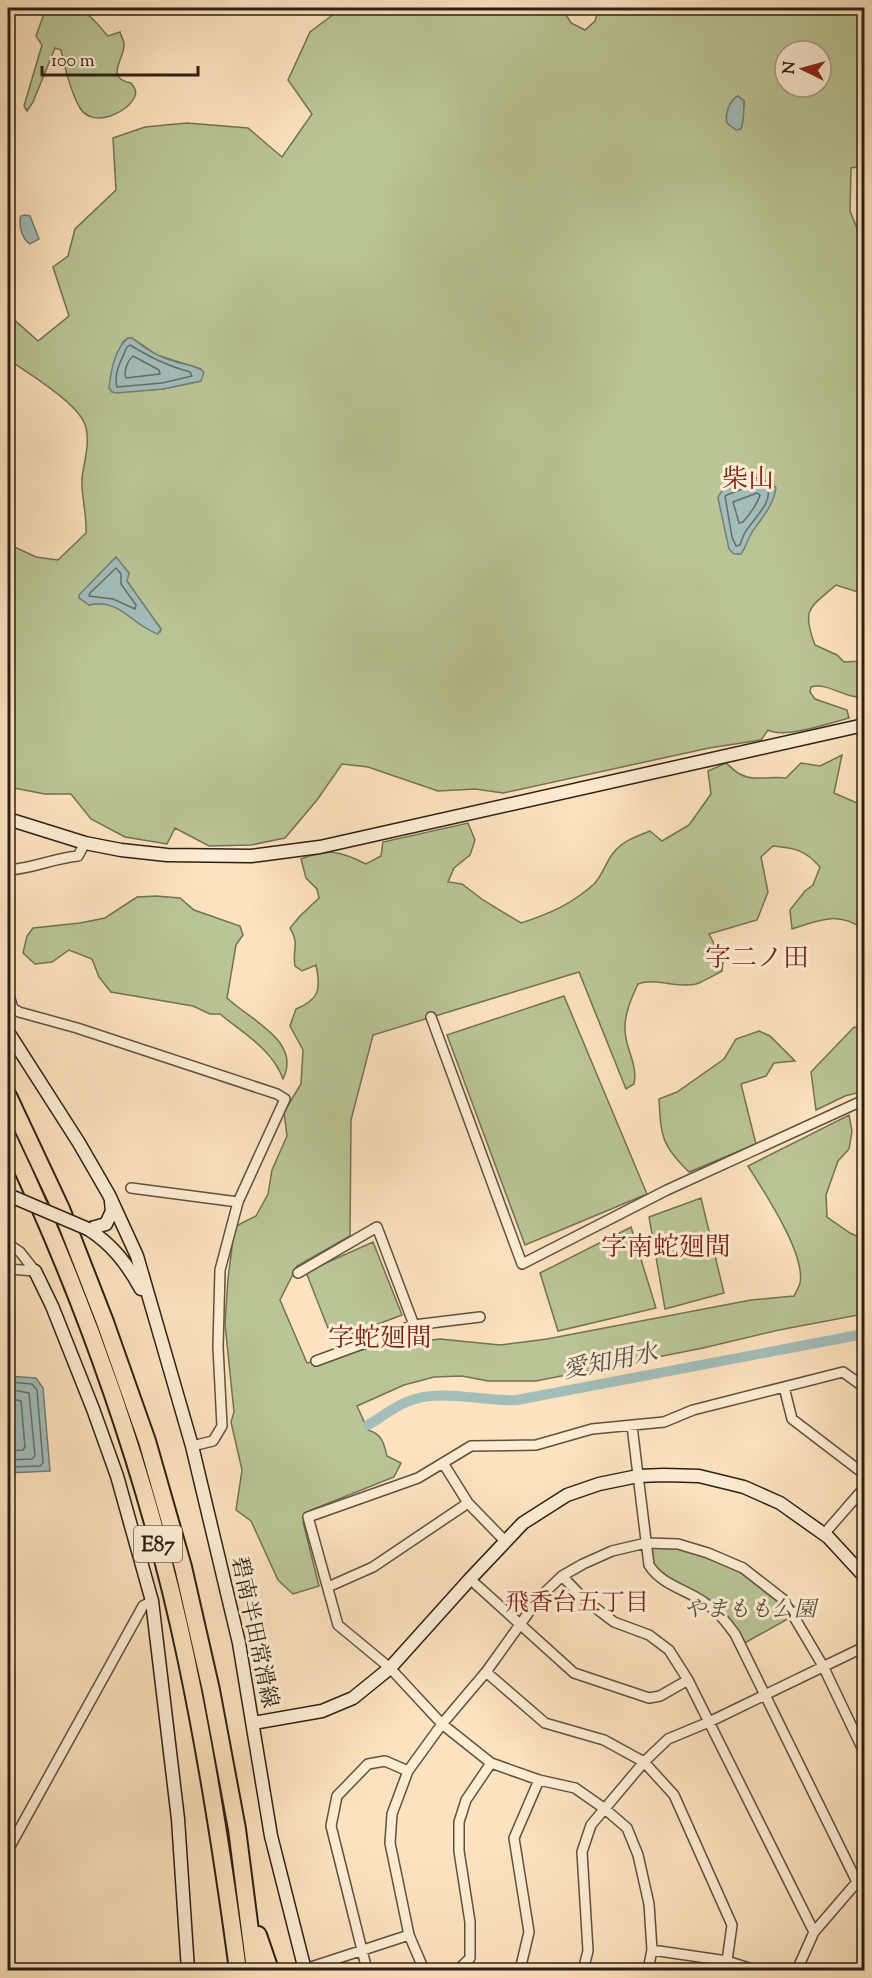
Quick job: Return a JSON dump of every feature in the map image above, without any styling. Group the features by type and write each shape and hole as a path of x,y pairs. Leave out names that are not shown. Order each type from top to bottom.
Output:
{"highway":[{"name":"E87","path":"8,1096 65,1219 105,1322 150,1452 183,1567 211,1690 237,1829 255,1971"},
{"name":"E87","path":"8,1138 28,1181 90,1335 110,1389 149,1512 185,1655 201,1736 221,1851 238,1971"},
{"path":"245,1894 270,1971"}],"street":[{"path":"8,819 85,843 121,850 166,855 251,856 320,847 864,725"},
{"path":"8,870 78,856 85,843"},
{"path":"8,993 13,1008 19,1012 77,1028 281,1095 285,1100 238,1202 220,1270 218,1347 222,1426 213,1440 192,1446"},
{"path":"431,1017 522,1264 667,1190 864,1100"},
{"name":"碧南半田常滑線","path":"8,1032 79,1143 109,1195 137,1256 192,1446 239,1643 271,1836 305,1970"},
{"path":"131,1188 238,1202"},
{"path":"88,1229 106,1224 110,1218 112,1211 109,1195"},
{"name":"碧南半田常滑線","path":"10,1196 88,1229 110,1245 126,1263 151,1306"},
{"path":"298,1274 377,1227 414,1325"},
{"path":"8,1244 20,1252 35,1271 52,1306 93,1408 120,1487 152,1601 178,1818 188,1971"},
{"path":"8,1269 35,1271"},
{"path":"316,1361 414,1325 480,1317"},
{"path":"648,1971 652,1950 649,1904 638,1855 627,1828 575,1788 539,1780 491,1763 441,1724 390,1668 338,1625 308,1517 418,1478 471,1446 536,1445 592,1429 664,1422 693,1410 843,1372 864,1387"},
{"path":"784,1387 792,1419 864,1474"},
{"path":"632,1426 647,1559 657,1575 706,1603 725,1620 741,1645 861,1880 814,1932 797,1971"},
{"path":"443,1463 468,1503 505,1541"},
{"path":"253,1723 322,1712 353,1698 390,1668 523,1523 567,1495 599,1484 638,1476 699,1476 744,1487 780,1503 824,1534 864,1576"},
{"path":"824,1534 864,1488"},
{"path":"328,1587 373,1567 468,1503"},
{"path":"424,1971 409,1935 390,1843 392,1814 408,1771 441,1724 486,1672 539,1598 562,1576 583,1564 612,1551 646,1543 678,1544 708,1553 743,1568 784,1600 823,1666 864,1752"},
{"path":"562,1576 585,1600 614,1622 649,1635 669,1650 688,1680 814,1932"},
{"path":"470,1579 574,1673 649,1698 660,1696 688,1680"},
{"path":"9,1845 143,1606 152,1601"},
{"path":"583,1971 588,1951 582,1852 591,1826 644,1762 668,1739 709,1722 864,1647"},
{"path":"486,1672 545,1723 604,1740 644,1762 674,1795 732,1925 725,1966"},
{"path":"367,1971 331,1826 337,1796 368,1764 385,1761 408,1771"},
{"path":"458,1971 470,1958 470,1922 459,1851 459,1822 466,1800 491,1763"},
{"path":"520,1971 529,1932 514,1838 539,1780"},
{"path":"305,1970 409,1935"},
{"path":"652,1950 755,1971"}],"green space":[{"path":"46,8 55,11 58,8 76,9 92,18 108,36 120,32 124,44 117,73 123,81 131,83 136,92 125,108 118,113 101,118 86,114 74,96 61,50 55,48 33,102 27,111 24,106 42,45 36,36"},
{"path":"342,8 562,8 571,23 585,30 595,21 599,8 864,8 864,166 851,168 850,211 864,245 864,594 836,585 814,604 809,616 815,645 837,655 844,662 864,661 864,697 850,696 824,687 811,687 810,692 815,699 847,710 849,718 785,733 768,730 761,740 709,748 503,793 475,789 438,791 368,767 342,764 317,800 285,838 251,845 209,846 175,828 167,844 125,837 91,819 71,794 45,794 8,787 8,544 36,557 58,560 86,533 82,478 87,440 86,428 75,409 53,390 8,359 8,317 10,316 38,341 69,316 53,267 68,256 75,229 116,190 113,138 145,127 187,123 248,128 282,157 312,114 288,80 310,32","holes":["738,96 744,101 742,126 726,117 733,100","132,338 157,355 201,369 201,381 163,389 143,390 115,359 123,342","126,570 129,573 126,581 161,629 160,632 142,626 111,605 101,603 89,605"]},
{"path":"842,755 834,793 864,806 863,929 845,920 828,919 792,929 790,910 805,891 813,885 820,867 799,851 773,846 761,857 768,892 757,920 709,934 723,961 722,971 696,984 645,982 638,984 625,1020 625,1035 635,1073 634,1084 626,1089 579,972 373,1035 351,1120 350,1236 297,1266 280,1300 307,1363 379,1346 440,1339 500,1345 547,1339 751,1300 794,1296 800,1283 797,1256 773,1206 748,1166 849,1115 852,1131 849,1149 838,1161 826,1195 827,1217 850,1233 864,1239 864,1314 536,1381 488,1381 462,1376 434,1377 404,1385 357,1406 368,1430 382,1440 387,1456 401,1463 394,1477 311,1510 303,1522 319,1586 293,1594 278,1580 251,1521 236,1510 242,1470 231,1422 234,1412 225,1324 234,1231 236,1226 256,1216 268,1194 272,1170 287,1136 284,1112 301,1084 303,1050 290,1026 296,1009 314,997 318,987 316,965 302,971 295,966 295,943 290,928 319,898 317,889 306,878 301,859 319,853 334,852 366,864 381,856 383,842 468,823 475,840 470,855 454,868 448,882 462,884 521,923 560,908 586,891 597,880 614,852 626,842 650,831 662,841 689,825 711,794 708,771 726,763 746,777 786,778 801,763 820,766"},
{"path":"137,897 180,898 194,910 240,926 243,935 236,945 227,998 271,1032 280,1042 286,1053 287,1066 283,1079 265,1051 220,1014 210,1014 193,1006 111,992 99,977 92,959 69,950 52,962 35,964 23,953 27,936 33,928 105,918"},
{"path":"564,996 647,1194 525,1245 447,1035"},
{"path":"854,1027 864,1030 864,1091 845,1096 816,1110 811,1072"},
{"path":"759,1031 770,1036 795,1061 774,1063 766,1076 741,1084 756,1144 689,1172 673,1154 664,1139 659,1099 677,1092 724,1059 736,1039"},
{"path":"701,1198 724,1293 665,1309 649,1217"},
{"path":"631,1227 656,1308 558,1331 540,1273"},
{"path":"373,1242 402,1315 333,1341 306,1272"},
{"name":"やまもも公園","path":"646,1543 678,1544 743,1568 784,1600 793,1616 741,1645 725,1620 657,1575"}],"water":[{"path":"738,96 744,101 744,111 741,129 736,130 727,123 727,115 730,104"},
{"path":"21,216 30,216 39,239 30,244 20,227"},
{"path":"128,338 132,338 164,358 201,370 204,372 201,381 163,389 112,392 109,388 114,361 119,348"},
{"path":"756,478 771,482 776,488 775,494 741,554 734,554 729,549 718,498 723,490"},
{"path":"116,557 129,573 127,581 161,629 158,634 109,605 89,605 79,598 79,595"},
{"path":"8,1376 36,1378 43,1388 50,1471 8,1473"}],"waterway":[{"name":"愛知用水","path":"368,1425 399,1406 421,1397 448,1395 517,1400 864,1334"}],"district":[{"name":"柴山","path":"748,478"},
{"name":"字二ノ田","path":"757,957"},
{"name":"字南蛇廻間","path":"666,1246"},
{"name":"字蛇廻間","path":"380,1337"},
{"name":"飛香台五丁目","path":"577,1602"}]}
